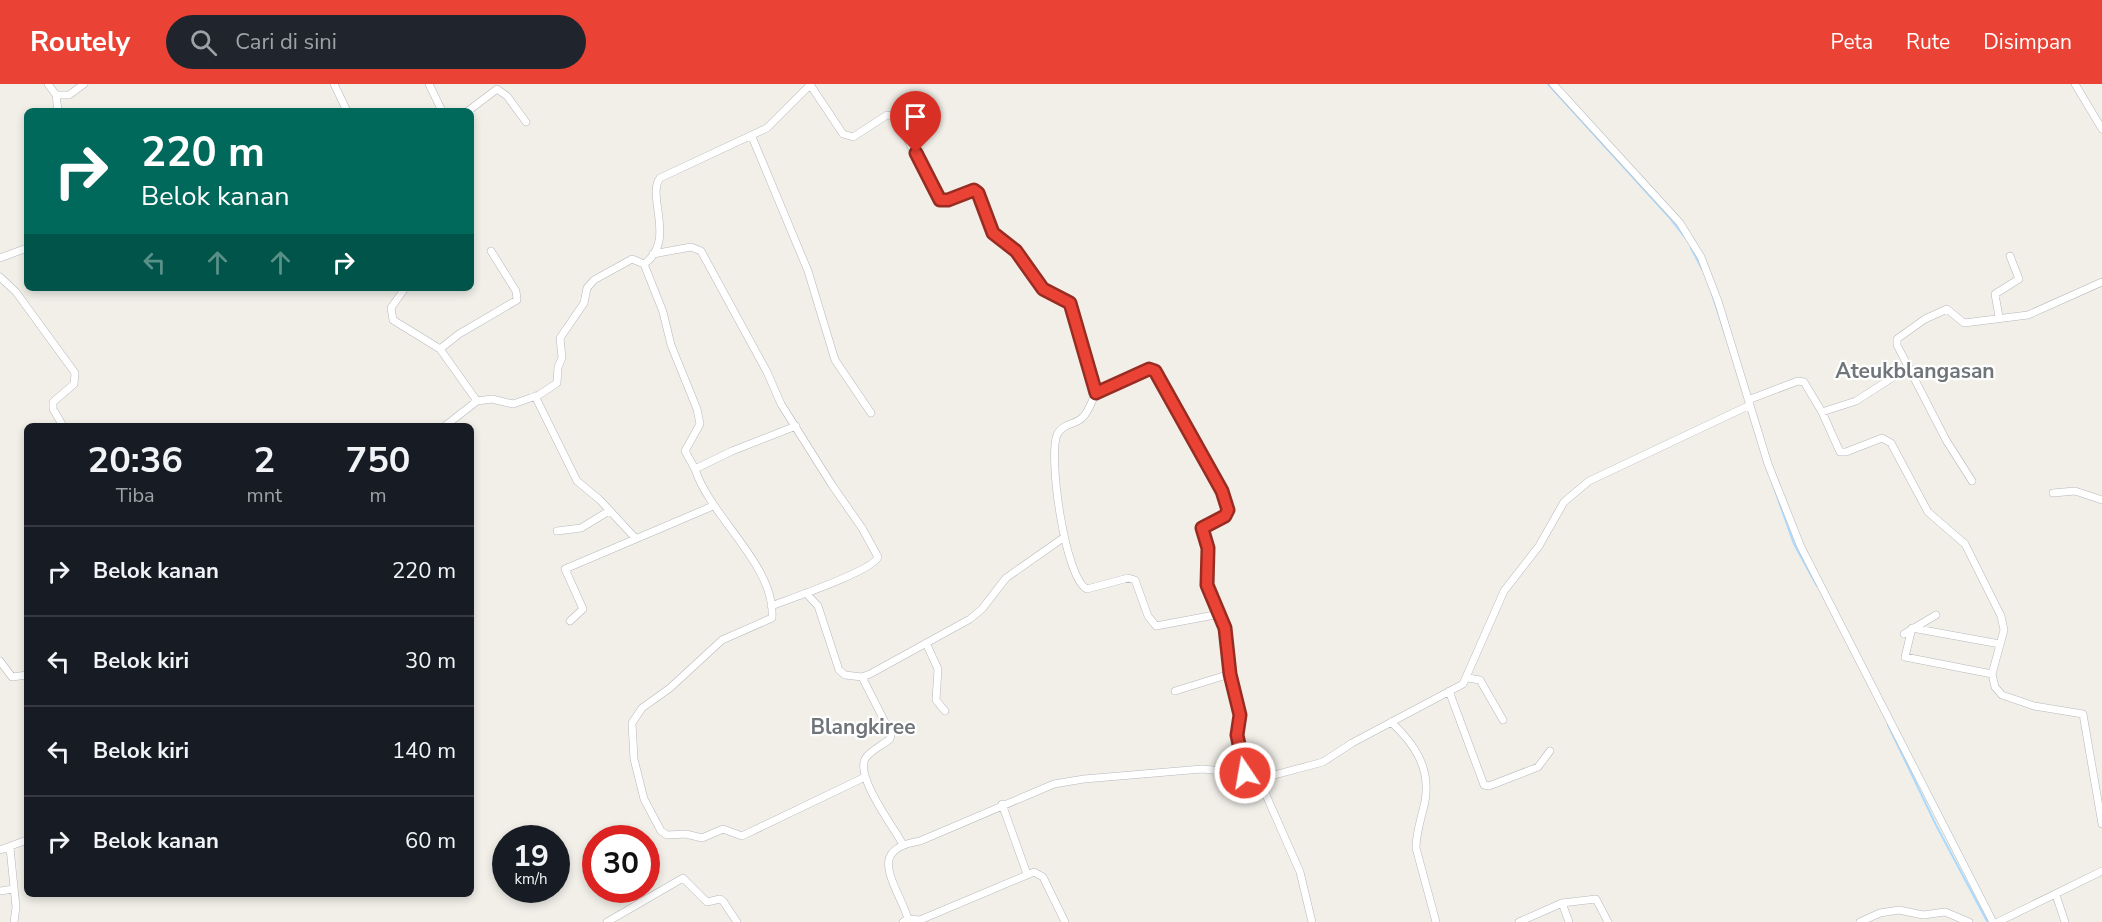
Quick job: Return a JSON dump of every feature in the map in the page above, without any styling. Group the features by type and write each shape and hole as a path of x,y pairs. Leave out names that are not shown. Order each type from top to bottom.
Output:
{"street":[{"path":"48,84 56,95 58,108"},
{"path":"56,95 69,95 84,84"},
{"path":"334,84 346,108"},
{"path":"429,84 441,108"},
{"path":"1553,84 1689,235 1711,281 1778,492 1801,547 1993,922"},
{"path":"2075,84 2102,129"},
{"path":"644,264 653,254 660,229 656,188 660,178 752,137 776,121 811,85 844,136 853,137 887,115 893,115 940,200 948,200 974,190 978,193 993,233 1016,251 1043,289 1070,303 1096,393 1086,415 1081,420 1067,424 1057,435 1058,512 1063,538 1083,587 1087,589 1128,578 1135,580 1148,616 1156,626 1220,614"},
{"path":"472,108 497,89 507,96 526,122"},
{"path":"752,137 808,271 835,360 871,414"},
{"path":"653,254 691,247 701,251 796,426 862,528 878,557 873,565 771,606"},
{"path":"0,258 24,249"},
{"path":"440,349 459,334 517,300 516,291 491,251"},
{"path":"1999,317 1995,294 2019,279 2010,256"},
{"path":"449,423 477,401 492,399 513,404 535,396 558,381 558,367 562,358 560,338 584,303 588,286 629,259 644,264 663,312 671,345 697,409 700,424 685,451 713,506 729,525 758,571 771,606 772,618 722,640 670,688 642,708 632,723 634,759 644,799 657,823 667,835 686,834 707,837 723,829 742,836 865,777"},
{"path":"0,277 16,292 75,372 74,384 53,402 52,409 61,423"},
{"path":"1972,481 1946,440 1896,342 1900,336 1925,319 1947,309 1964,322 1999,317 2010,319 2028,315 2102,282"},
{"path":"403,291 391,308 393,320 440,349 477,401"},
{"path":"1822,412 1856,402 1909,367"},
{"path":"1096,393 1153,370 1222,491 1228,510 1225,516 1202,528 1208,548 1207,585 1225,628 1230,674 1240,715 1237,735 1246,779 1259,779 1323,762 1391,722 1449,692 1468,678 1504,591 1539,546 1564,502 1579,488 1798,381 1804,382 1822,412 1840,452 1846,452 1882,438 1891,443 1928,512 1965,544 2001,616 2004,630 1992,674 1995,687 2002,695 2034,706 2083,714 2102,824"},
{"path":"535,396 577,481 636,539"},
{"path":"695,469 732,451 796,426"},
{"path":"2053,493 2075,491 2102,500"},
{"path":"570,621 583,609 565,569 713,506"},
{"path":"557,531 581,528 609,511"},
{"path":"806,593 818,606 839,670 845,675 862,677 902,659 970,619 982,609 1006,578 1063,538"},
{"path":"1904,634 1936,615"},
{"path":"1912,628 2000,644"},
{"path":"1912,628 1905,657 1992,674"},
{"path":"926,643 938,669 936,700 945,711"},
{"path":"0,661 12,677 24,675"},
{"path":"1175,691 1230,674"},
{"path":"862,677 891,734 890,739 867,757 863,771 869,788 902,843"},
{"path":"1468,678 1480,680 1503,720"},
{"path":"1449,692 1484,785 1489,786 1538,767 1550,751"},
{"path":"1391,722 1412,742 1422,763 1425,799 1416,836 1416,848 1436,922"},
{"path":"1065,922 1043,877 1034,872 920,920 905,920 887,862 890,853 902,843 920,841 1002,804 1054,784 1084,778 1202,769 1245,773"},
{"path":"1259,779 1300,872 1311,922"},
{"path":"1002,804 1027,874"},
{"path":"0,850 24,841"},
{"path":"10,848 16,907 14,922"},
{"path":"1998,922 2102,871"},
{"path":"607,922 683,878 688,880 707,902 720,899 723,901 737,922"},
{"path":"0,891 14,888"},
{"path":"2056,895 2065,922"},
{"path":"1519,922 1562,903 1596,899 1608,922"},
{"path":"1562,903 1569,922"},
{"path":"1860,922 1880,913 1899,910 1923,915 1945,912 1969,922"}],"waterway":[{"path":"1548,84 1669,217 1687,240"},
{"path":"1691,248 1702,269"},
{"path":"1711,291 1726,337"},
{"path":"1772,482 1794,544 1817,586"},
{"path":"1888,725 1936,825 1987,921"}],"district":[{"name":"Ateukblangasan","path":"1915,371"},
{"name":"Blangkiree","path":"863,727"}],"route":[{"path":"916,153 940,200 948,200 968,191 974,190 978,193 993,233 1012,246 1043,289 1070,303 1075,313 1081,347 1096,393 1149,369 1155,371 1179,418 1222,491 1228,503 1225,516 1202,528 1208,548 1205,575 1225,628 1230,674 1240,715 1236,726 1245,773"}]}
